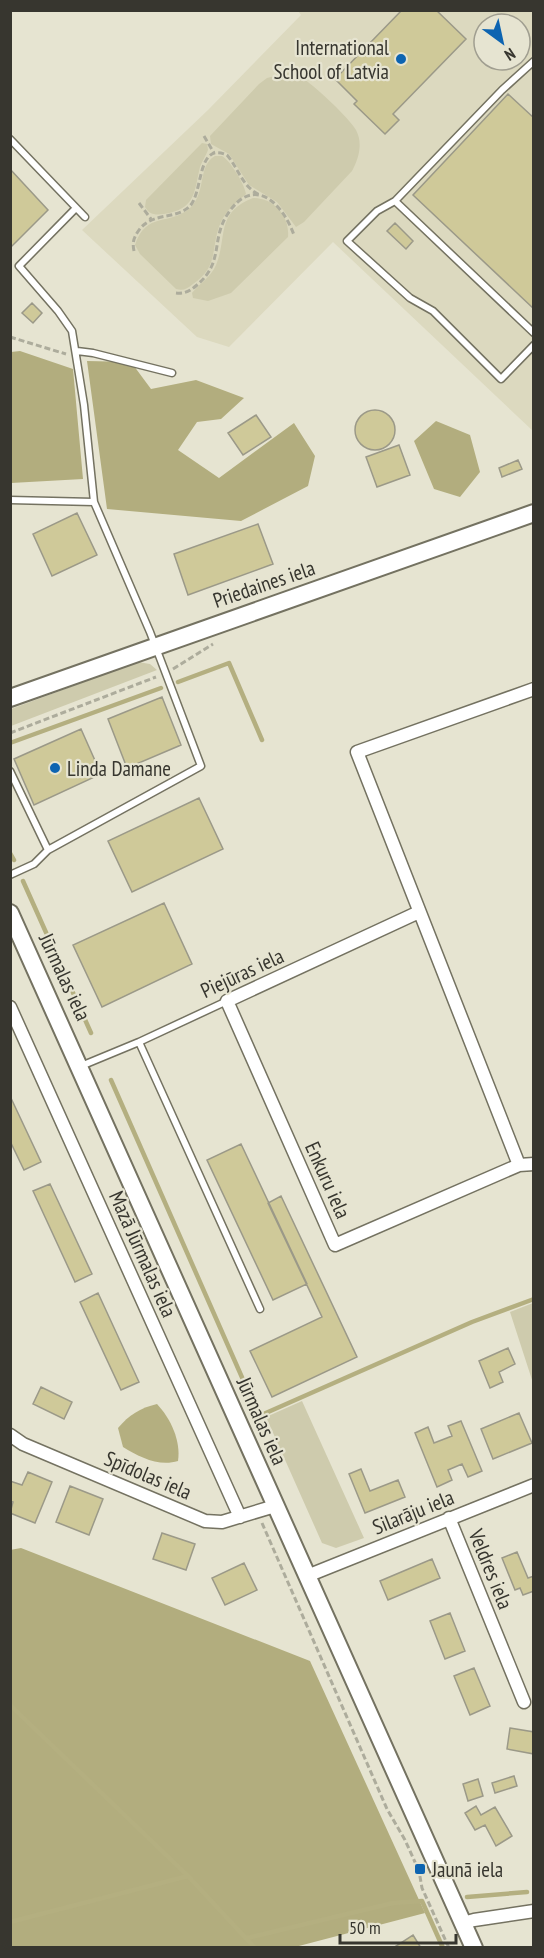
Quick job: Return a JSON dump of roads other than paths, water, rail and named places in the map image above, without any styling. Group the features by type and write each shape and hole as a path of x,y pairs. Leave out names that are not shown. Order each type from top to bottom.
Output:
{"main road":[{"name":"Priedaines iela","path":"10,698 534,513"},
{"name":"Jūrmalas iela","path":"10,913 474,1947"}],"street":[{"path":"519,1166 357,752 534,688"},
{"name":"Piejūras iela","path":"227,1001 419,912"},
{"name":"Enkuru iela","path":"227,1001 335,1245 519,1166 534,1164"},
{"name":"Mazā Jūrmalas iela","path":"10,1007 240,1517"},
{"name":"Spīdolas iela","path":"10,1435 23,1444 206,1521 222,1522 275,1506"},
{"name":"Silarāju iela","path":"307,1576 534,1485"},
{"name":"Veldres iela","path":"449,1518 524,1702"},
{"path":"463,1923 534,1911"}],"lane":[{"path":"534,62 502,90 394,201 377,211 347,241 411,298 433,311 501,379 534,345"},
{"path":"10,139 85,217"},
{"path":"394,201 534,333"},
{"path":"10,875 34,864 48,850 201,766 156,646 94,502 77,351 72,332 58,311 19,266 76,208"},
{"path":"77,351 172,373"},
{"path":"10,500 94,502"},
{"path":"10,771 48,850"},
{"name":"Piejūras iela","path":"80,1066 227,1001"},
{"path":"138,1042 260,1309"}],"waterway":[{"path":"178,682 229,663 262,740"},
{"path":"10,743 161,688"},
{"path":"10,853 14,860"},
{"path":"23,881 91,1033"},
{"path":"111,1080 259,1416 472,1322 534,1299"},
{"path":"10,1705 188,1876 255,1948"},
{"path":"10,1922 188,1876"},
{"path":"467,1897 527,1892"},
{"path":"247,1938 393,1903 422,1901 443,1948"}],"place":[{"name":"International School of Latvia","path":"401,59"},
{"name":"Linda Damane","path":"55,768"},
{"name":"Jaunā iela","path":"420,1869"}]}
